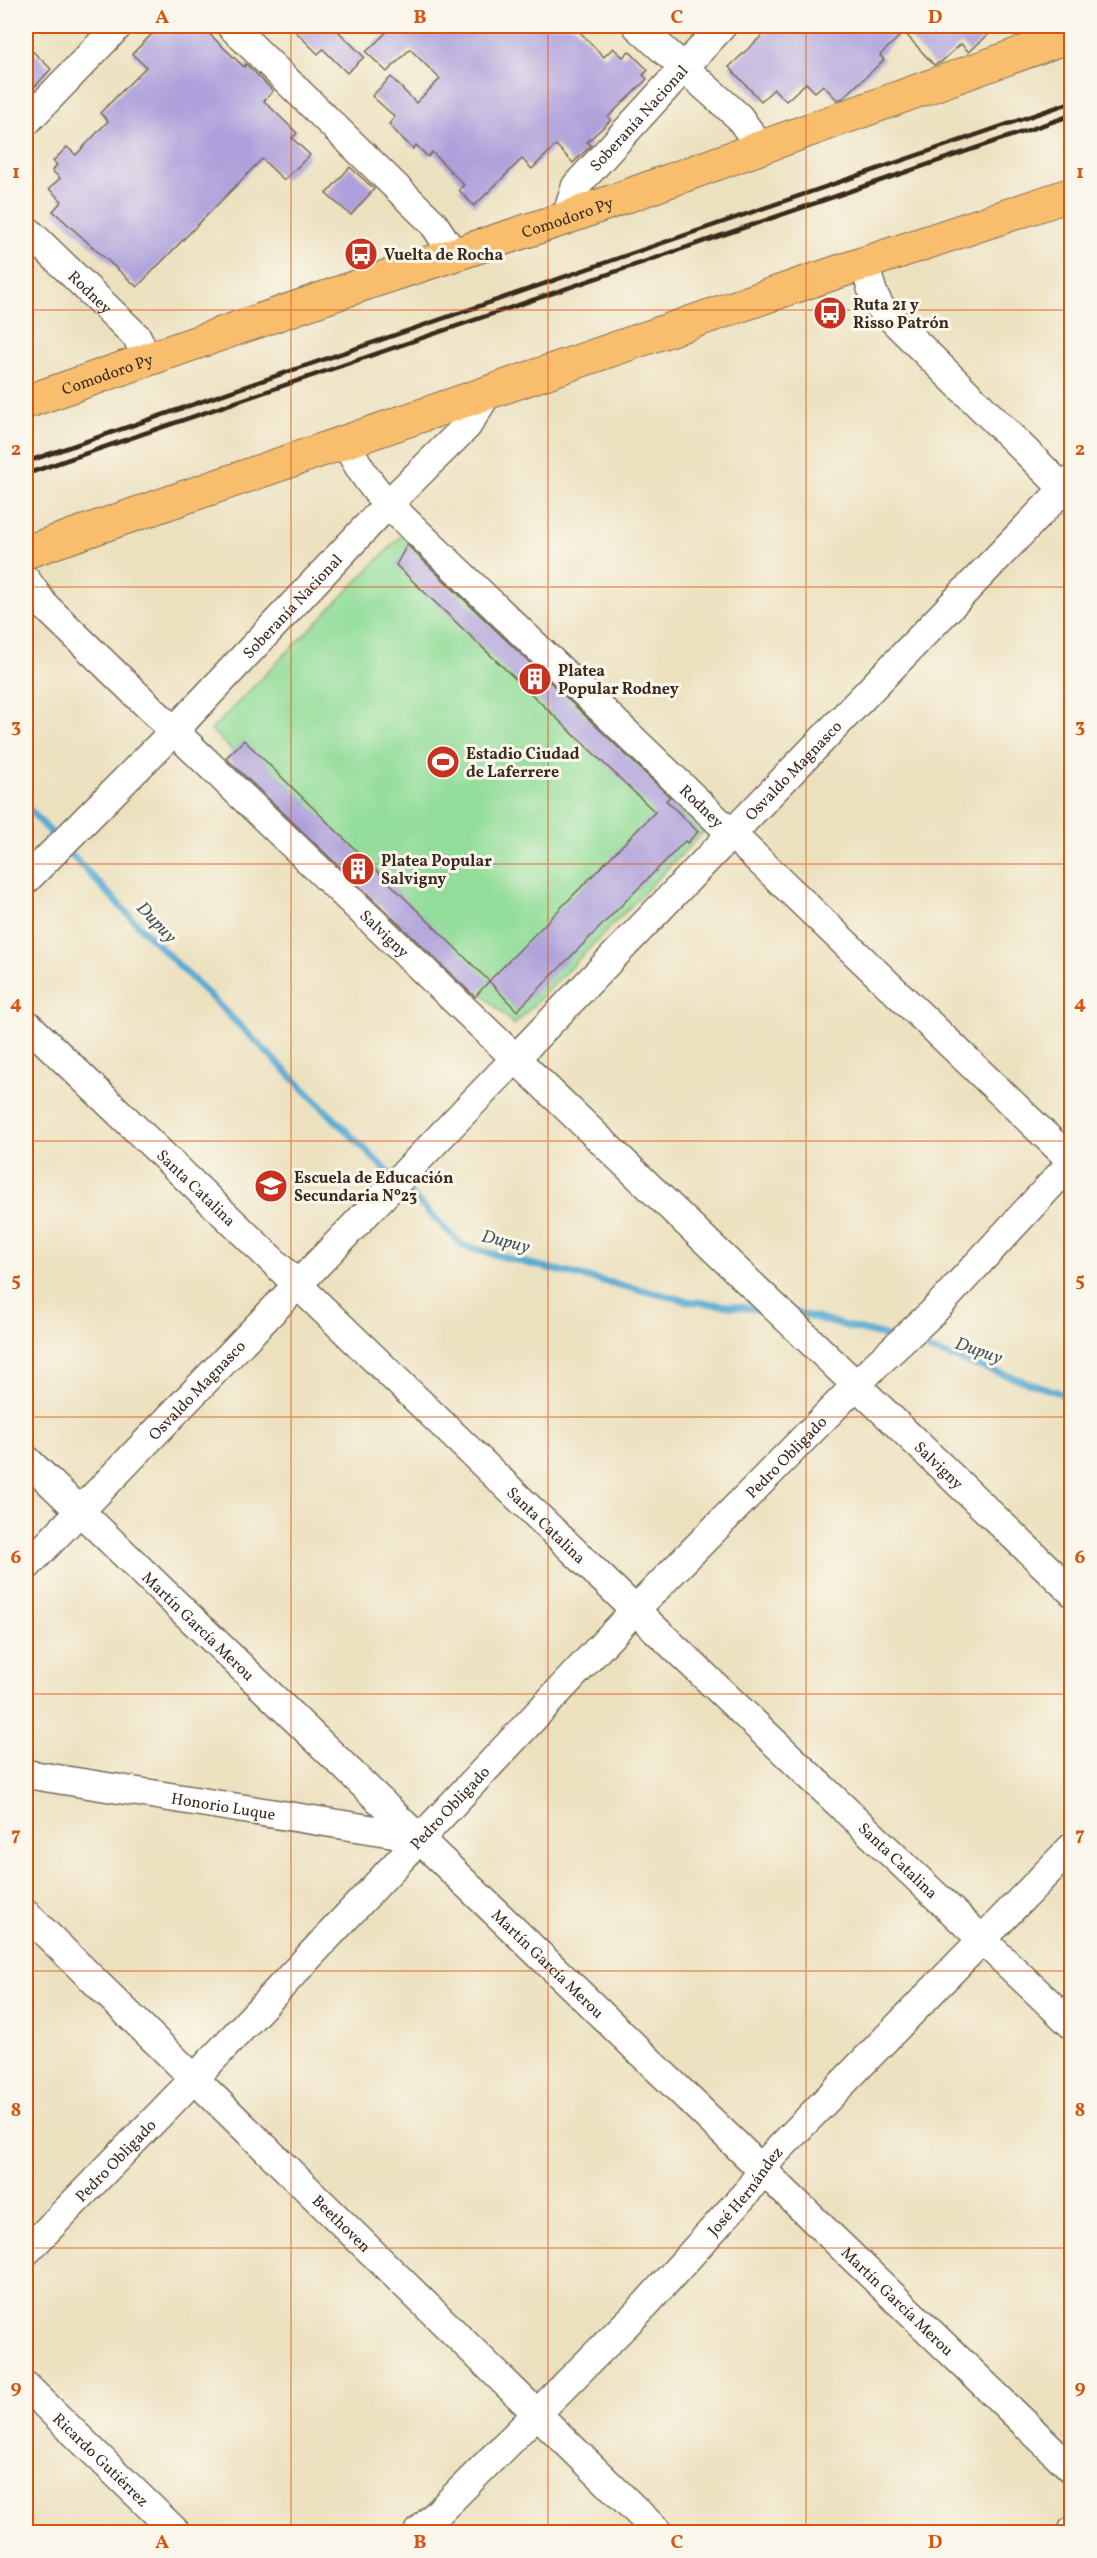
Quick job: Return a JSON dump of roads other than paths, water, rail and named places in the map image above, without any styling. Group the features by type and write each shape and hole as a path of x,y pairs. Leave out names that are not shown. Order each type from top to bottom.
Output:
{"main road":[{"name":"Comodoro Py","path":"26,402 454,254 566,218 760,147 1054,34"},
{"path":"26,552 345,440 487,394 1071,194"}],"street":[{"path":"26,122 118,26"},
{"path":"231,26 433,223 454,254"},
{"path":"637,26 739,117 760,147"},
{"name":"Soberanía Nacional","path":"566,218 576,186 682,67 722,26"},
{"name":"Rodney","path":"26,229 137,337 148,361"},
{"path":"864,264 880,307 1069,488"},
{"name":"Soberanía Nacional","path":"33,873 174,731 388,504 467,426 487,394"},
{"name":"Rodney","path":"345,440 355,463 370,485 388,504 1071,1161"},
{"name":"Osvaldo Magnasco","path":"26,1567 1069,488"},
{"name":"Salvigny","path":"26,580 44,605 517,1058 806,1339 867,1376 1071,1592"},
{"name":"Santa Catalina","path":"26,1023 635,1610 1071,2025"},
{"name":"Pedro Obligado","path":"26,2252 195,2078 635,1610 932,1313 1071,1161"},
{"name":"Martín García Merou","path":"26,1459 1071,2469"},
{"name":"Honorio Luque","path":"26,1774 394,1833 420,1840"},
{"name":"José Hernández","path":"419,2532 646,2304 747,2192 772,2156 1071,1847"},
{"name":"Beethoven","path":"26,1914 658,2532"},
{"name":"Ricardo Gutiérrez","path":"26,2386 176,2532"}],"waterway":[{"name":"Dupuy","path":"26,806 58,840"},
{"name":"Dupuy","path":"65,848 144,931 392,1176"},
{"name":"Dupuy","path":"402,1186 463,1246 688,1301 764,1310"},
{"name":"Dupuy","path":"796,1313 892,1338"},
{"name":"Dupuy","path":"909,1343 1072,1397"}],"railway":[{"path":"26,462 1072,102"},
{"path":"26,474 1072,115"}],"place":[{"name":"Vuelta de Rocha","path":"361,254"},
{"name":"Ruta 21 y Risso Patrón","path":"830,313"},
{"name":"Platea Popular Rodney","path":"535,679"},
{"name":"Estadio Ciudad de Laferrere","path":"443,762"},
{"name":"Platea Popular Salvigny","path":"358,869"},
{"name":"Escuela de Educación Secundaria Nº23","path":"271,1186"}]}
